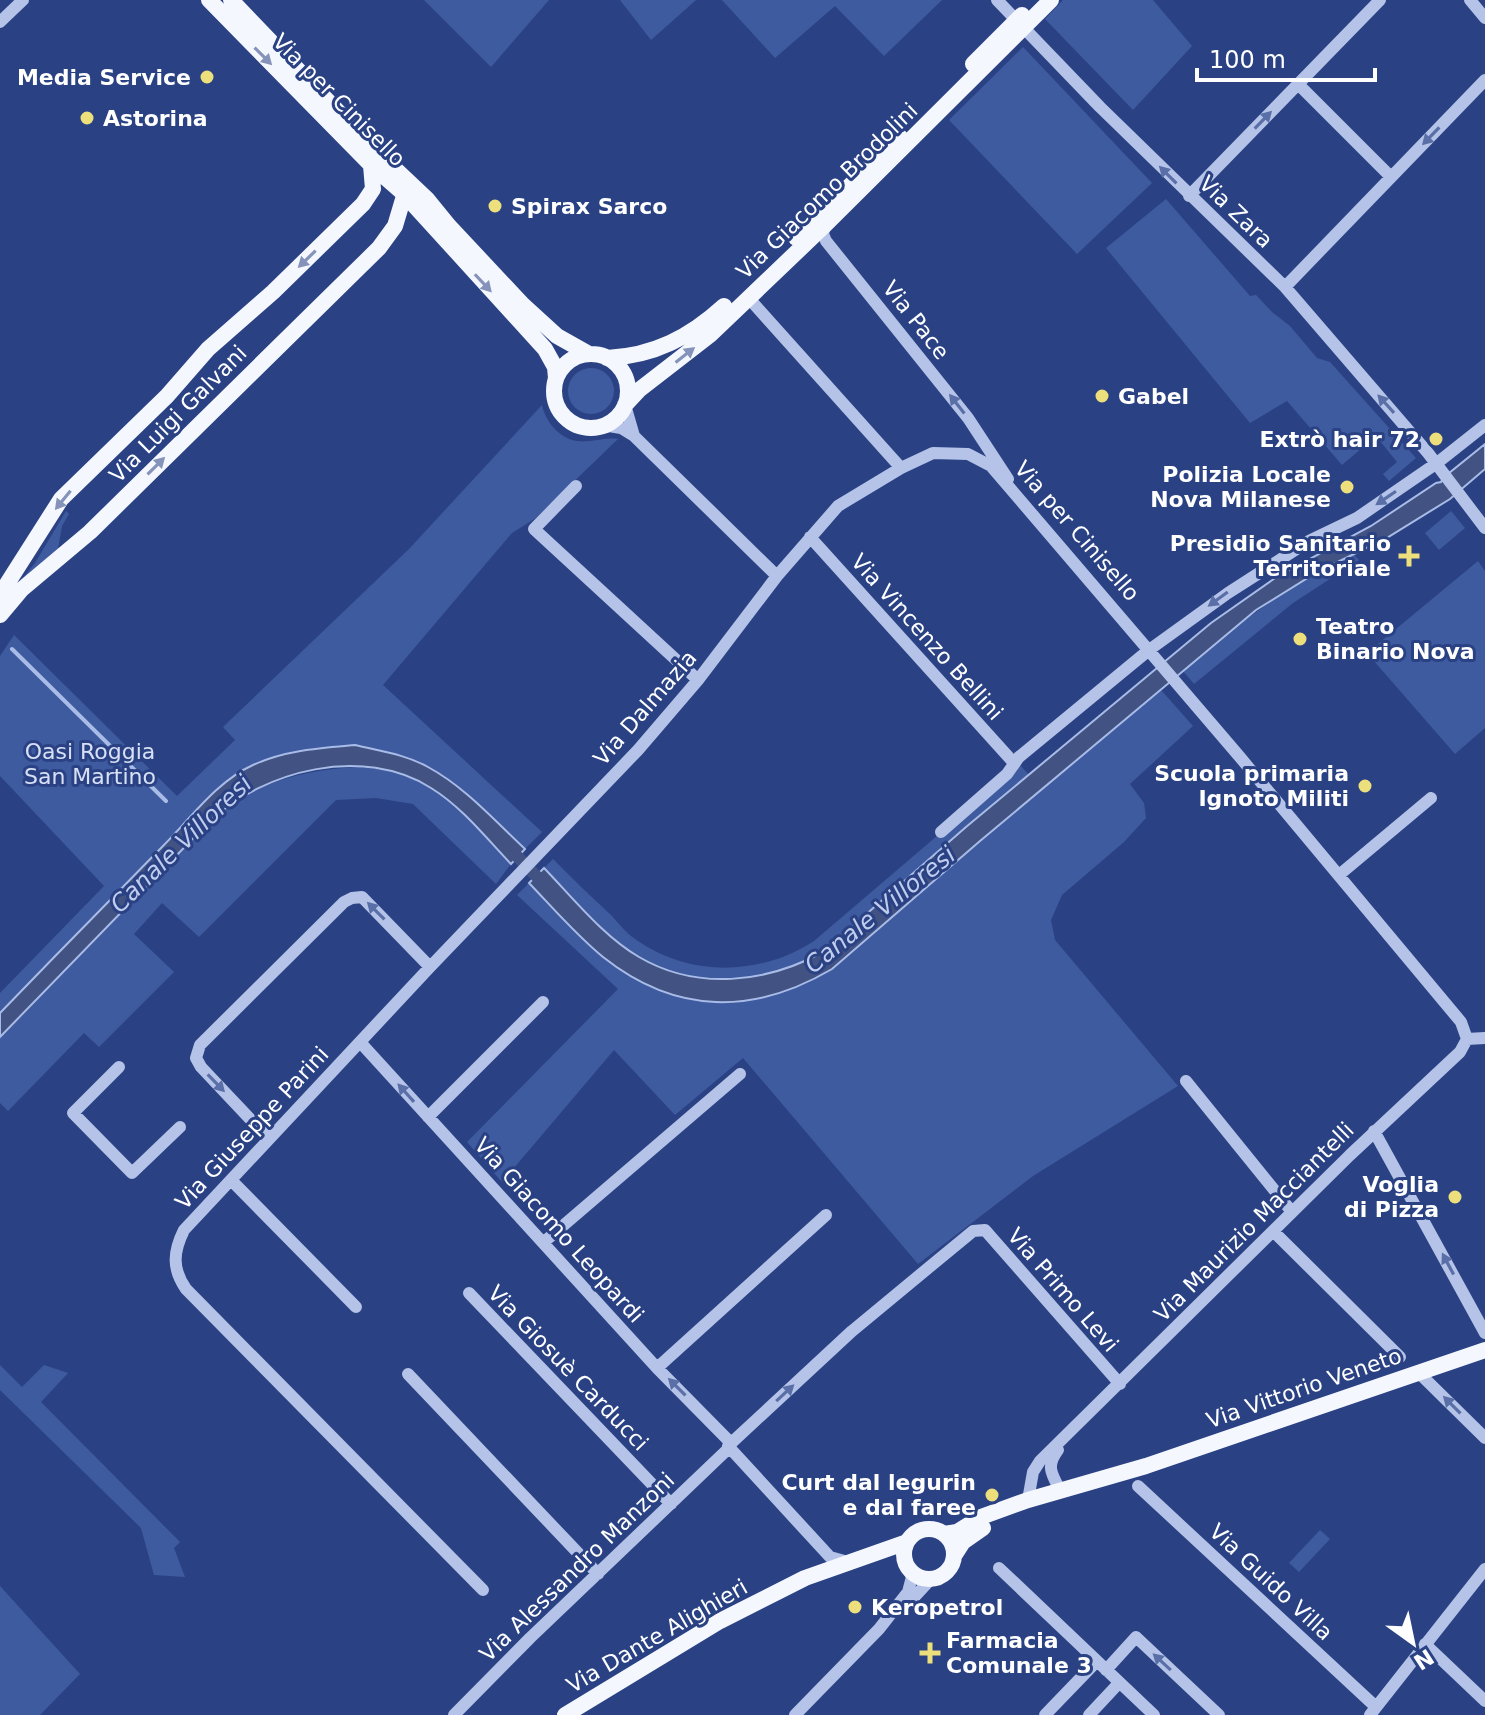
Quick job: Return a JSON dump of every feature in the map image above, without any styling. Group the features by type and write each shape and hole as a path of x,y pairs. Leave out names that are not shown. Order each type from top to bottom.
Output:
{"main road":[{"name":"Via per Cinisello","path":"209,0 404,196 545,349 555,367 555,400 565,417 583,426 603,425"},
{"name":"Via per Cinisello","path":"231,0 373,148 422,194 523,305 557,336 589,354 607,358 618,365 625,376 625,405"},
{"name":"Via Giacomo Brodolini","path":"625,405 639,390 710,335 825,225 1020,25 1037,0"},
{"name":"Via Giacomo Brodolini","path":"607,358 653,352 683,338 711,317 1020,25 1051,0"},
{"name":"Via per Cinisello","path":"373,148 391,171 404,196 449,226"},
{"path":"363,204 373,189 371,165"},
{"path":"363,204 404,196"},
{"name":"Via Luigi Galvani","path":"385,241 400,216 404,196"},
{"name":"Via Luigi Galvani","path":"0,595 61,499 167,396 208,349 273,292 363,204"},
{"name":"Via Luigi Galvani","path":"0,615 21,590 90,532 385,241 408,227 430,226"},
{"path":"556,378 568,362 589,354"},
{"path":"603,425 617,417 625,405"},
{"name":"Via Vittorio Veneto","path":"944,1534 957,1532 986,1515 1028,1500 1138,1468 1485,1350"},
{"name":"Via Vittorio Veneto","path":"954,1556 963,1542 987,1526 1138,1468"},
{"path":"928,1529 944,1534 950,1540 954,1556 949,1569 938,1578 931,1579 909,1568 904,1556 907,1542 920,1531 928,1529"},
{"name":"Via Dante Alighieri","path":"565,1715 709,1627 805,1578 907,1542"},
{"name":"Via Dante Alighieri","path":"771,1596 887,1560 909,1568"}],"street":[{"path":"0,22 23,0"},
{"name":"Via Zara","path":"997,0 1189,196 1285,287 1437,463 1485,528"},
{"path":"1189,196 1380,0"},
{"path":"1470,0 1485,18"},
{"path":"1285,287 1485,80"},
{"path":"1298,84 1391,177"},
{"name":"Via Pace","path":"825,225 823,234 826,241 982,439 1016,492"},
{"path":"754,304 901,468"},
{"name":"Via per Cinisello","path":"625,405 634,436"},
{"name":"Via per Cinisello","path":"603,425 621,428 634,436 777,576"},
{"path":"941,832 1007,774 1025,751 1149,650 1263,569 1357,518 1437,463 1485,425"},
{"path":"777,576 838,506 901,468 933,453 968,454 981,446 982,439"},
{"name":"Via per Cinisello","path":"968,454 991,466 1016,492 1461,1022 1467,1039"},
{"path":"576,486 534,529 698,680"},
{"name":"Via Vincenzo Bellini","path":"810,537 1014,763"},
{"name":"Via Dalmazia","path":"520,874 638,750 698,680 777,576"},
{"path":"1339,875 1431,798"},
{"name":"Via Giuseppe Parini","path":"483,1590 186,1289 174,1266 180,1238 231,1180 520,874"},
{"path":"269,1139 201,1067 196,1058 200,1045 344,902 352,898 362,897 430,967"},
{"path":"428,1117 543,1002"},
{"path":"1467,1039 1485,1038"},
{"name":"Via Maurizio Macciantelli","path":"1028,1500 1033,1472 1040,1461 1374,1131 1460,1052 1467,1039"},
{"name":"Via Giacomo Leopardi","path":"360,1042 830,1557 848,1562"},
{"path":"119,1067 73,1113 132,1173 180,1127"},
{"path":"544,1242 740,1074"},
{"path":"1186,1081 1292,1212"},
{"path":"1374,1131 1485,1333"},
{"path":"231,1180 356,1307"},
{"path":"657,1368 826,1215"},
{"name":"Via Primo Levi","path":"973,1231 985,1230 1120,1384"},
{"name":"Via Alessandro Manzoni","path":"454,1715 729,1446 852,1331 973,1231"},
{"path":"1273,1231 1400,1357"},
{"name":"Via Giosuè Carducci","path":"469,1293 671,1504"},
{"path":"1419,1373 1485,1438"},
{"path":"408,1374 598,1574"},
{"name":"Via Maurizio Macciantelli","path":"1060,1490 1049,1465 1069,1434"},
{"name":"Via Guido Villa","path":"1138,1486 1373,1711"},
{"path":"879,1629 908,1592 909,1568"},
{"path":"999,1568 1154,1715"},
{"path":"1373,1711 1485,1569"},
{"path":"795,1715 931,1579"},
{"path":"1045,1715 1136,1637 1219,1715"},
{"path":"1425,1644 1485,1701"},
{"path":"1089,1715 1119,1683"}],"green space":[{"path":"424,0 549,0 491,67"},
{"path":"620,0 696,0 651,40"},
{"path":"722,0 942,0 884,56 835,6 775,58"},
{"path":"1063,0 1153,0 1192,46 1133,110 1045,19"},
{"path":"1023,47 1152,183 1077,254 949,120"},
{"path":"1166,199 1250,296 1256,295 1290,326 1317,358 1330,362 1416,458 1389,481 1383,474 1397,462 1376,436 1342,465 1287,401 1250,423 1106,248"},
{"path":"591,368 607,375 614,391 607,407 591,414 575,407 568,391 575,375"},
{"name":"Oasi Roggia San Martino","path":"542,405 554,428 571,440 618,439 536,518 512,533 383,685 542,832 525,849 454,783 407,757 363,747 341,746 318,747 275,756 249,767 214,793 0,1013 0,993 104,886 0,776 0,656 14,635 177,796 235,740 223,727 409,549"},
{"path":"66,511 69,514 62,526 58,549 12,592 35,563"},
{"path":"1451,511 1465,528 1439,550 1425,533"},
{"path":"1354,555 1359,560 1293,603 1194,684 1183,671 1264,606"},
{"path":"1478,561 1485,571 1485,728 1455,754 1367,653"},
{"path":"1161,690 1193,726 1130,784 1144,803 1146,818 1124,842 1062,895 1051,920 1055,940 1178,1086 1033,1176 918,1264 743,1058 675,1115 614,1050 502,1182 467,1142 618,989 517,895 529,883 603,957 659,990 716,1002 745,1001 774,995 832,969"},
{"path":"1020,765 1029,775 823,952 801,963 755,976 708,979 661,968 639,957 601,928 544,868 553,859 631,936 658,953 703,966 749,966 793,953 814,941"},
{"path":"358,767 400,773 427,785 454,805 511,864 496,884 413,804 376,798 336,800 199,937 162,903 134,934 174,972 99,1047 84,1033 8,1111 0,1103 0,1038 229,803 291,777"},
{"path":"0,1365 22,1387 44,1365 68,1373 41,1402 180,1542 174,1548 185,1577 154,1575 141,1528 0,1390"},
{"path":"1320,1530 1330,1539 1299,1572 1289,1563"},
{"path":"0,1586 80,1674 40,1715 0,1715"}],"water":[{"path":"1485,444 1485,469 1450,499 1385,539 1319,571 1256,610 832,969 803,984 745,1001 716,1002 659,990 603,957 529,883 544,868 589,916 626,948 661,968 684,975 731,979 778,971 801,963 823,952 966,827 1211,623 1278,576 1371,526 1441,482"},
{"path":"355,745 410,759 442,775 525,849 511,864 453,804 431,788 404,775 375,768 345,766 315,769 285,777 257,789 209,822 0,1037 0,1013 228,781 253,765 278,756 303,750"}],"waterway":[{"path":"12,649 166,801"},
{"name":"Canale Villoresi","path":"506,845 546,886"}],"place":[{"name":"Media Service","path":"207,77"},
{"name":"Astorina","path":"87,118"},
{"name":"Spirax Sarco","path":"495,206"},
{"name":"Gabel","path":"1102,396"},
{"name":"Extrò hair 72","path":"1436,439"},
{"name":"Polizia Locale Nova Milanese","path":"1347,487"},
{"name":"Presidio Sanitario Territoriale","path":"1409,556"},
{"name":"Teatro Binario Nova","path":"1300,639"},
{"name":"Scuola primaria Ignoto Militi","path":"1365,786"},
{"name":"Voglia di Pizza","path":"1455,1197"},
{"name":"Curt dal legurin e dal faree","path":"992,1495"},
{"name":"Keropetrol","path":"855,1607"},
{"name":"Farmacia Comunale 3","path":"930,1653"}]}
